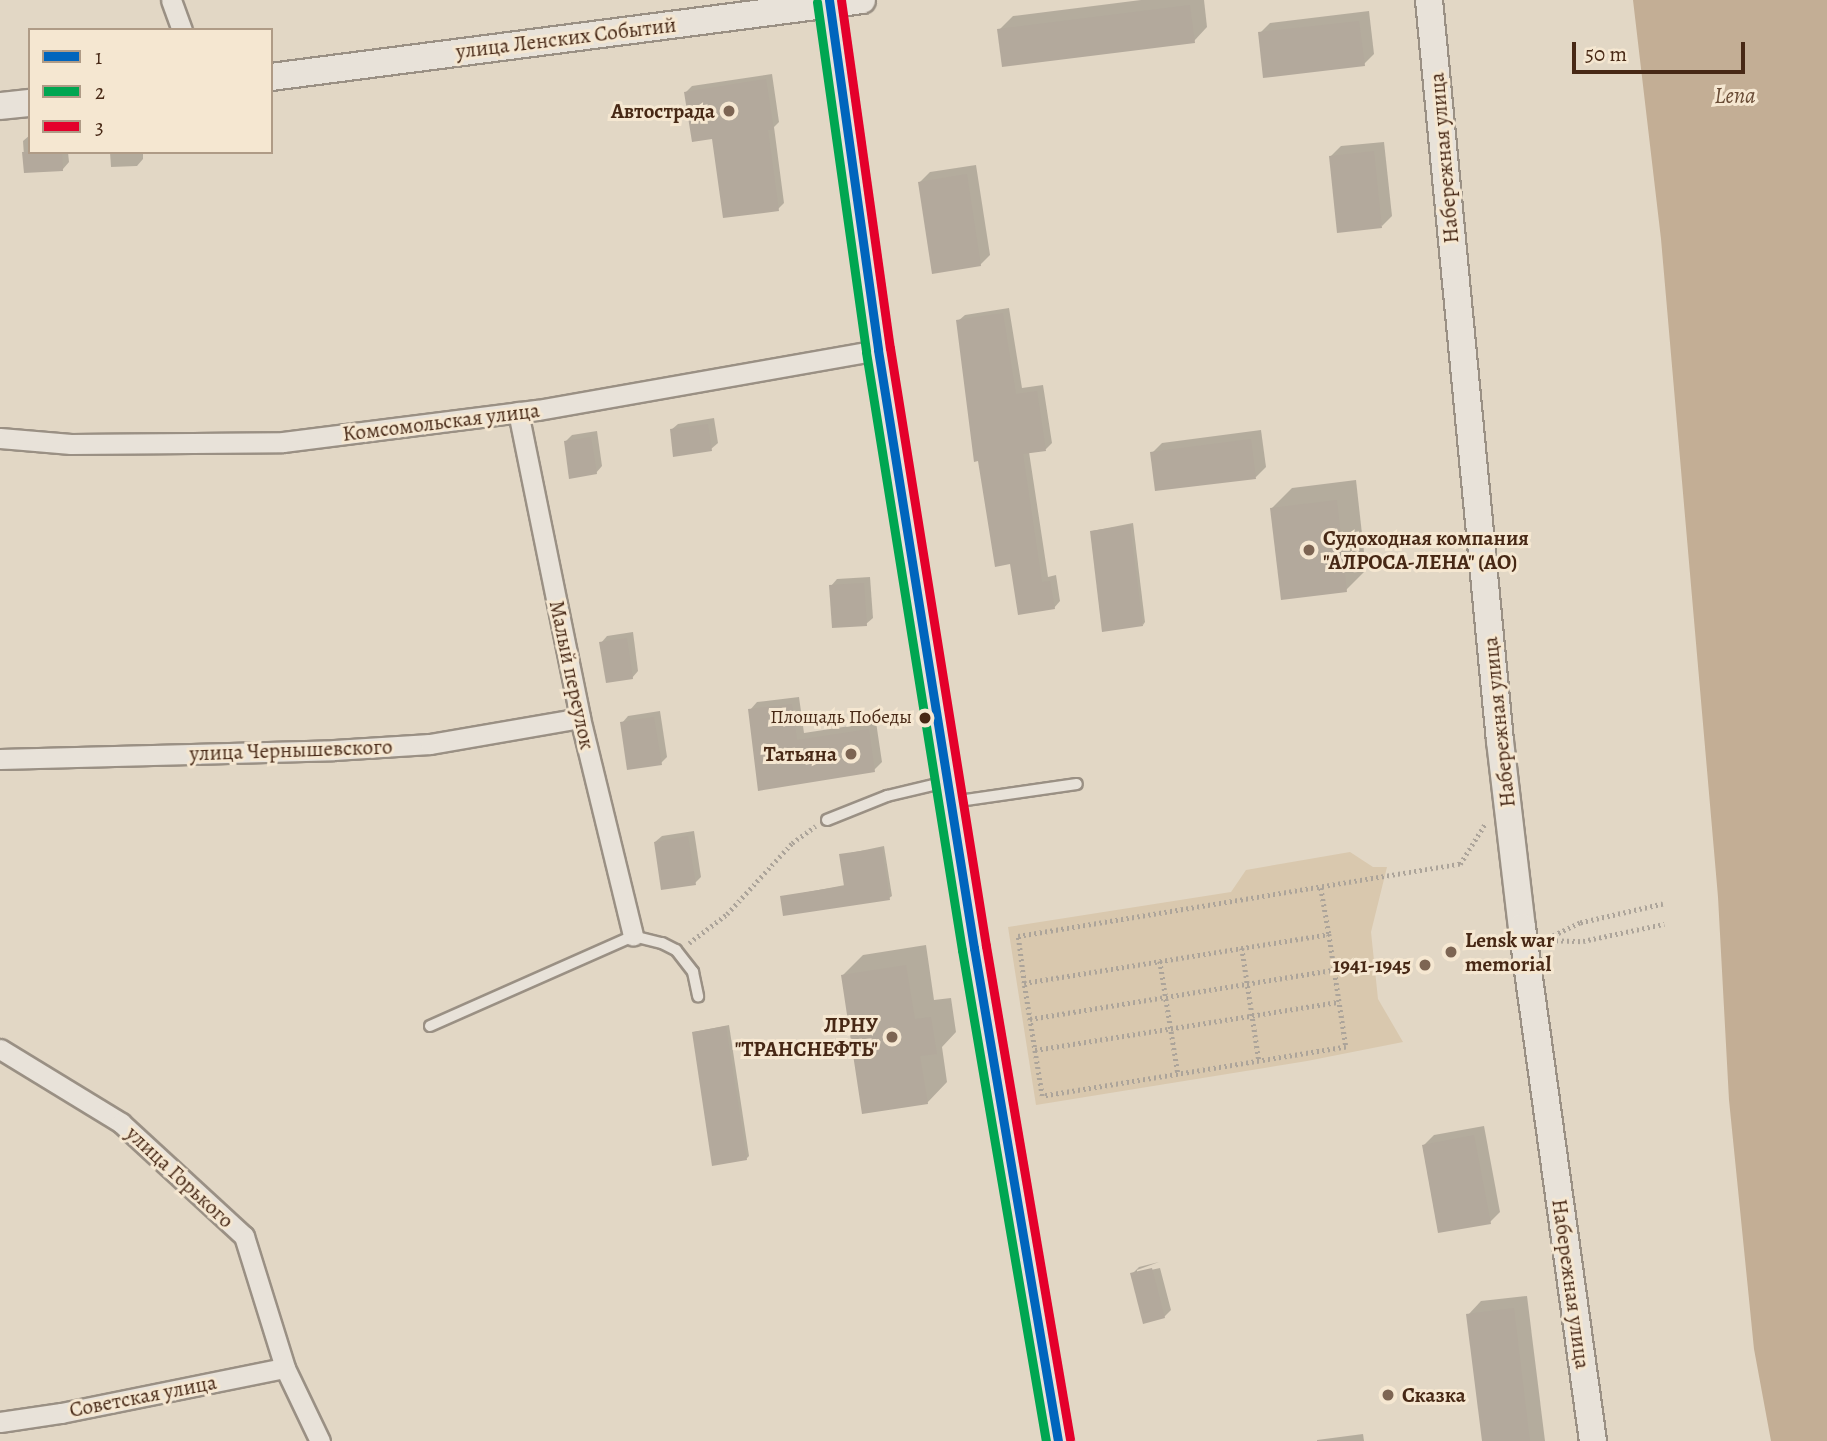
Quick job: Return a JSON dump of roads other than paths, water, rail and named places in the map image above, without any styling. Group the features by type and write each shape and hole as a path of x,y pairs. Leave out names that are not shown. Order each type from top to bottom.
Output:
{"street":[{"path":"171,0 181,28"},
{"name":"улица Ленских Событий","path":"273,77 830,2 862,0"},
{"name":"Набережная улица","path":"1429,0 1509,815 1593,1441"},
{"path":"830,2 878,350 948,792 1058,1441"},
{"path":"0,106 28,103"},
{"name":"Комсомольская улица","path":"0,438 71,444 283,442 518,412 878,350"},
{"name":"Малый переулок","path":"518,412 580,718 633,936"},
{"name":"улица Чернышевского","path":"0,759 334,750 430,744 580,718"},
{"name":"улица Горького","path":"0,1049 121,1123 244,1236 285,1368 320,1441"},
{"name":"Советская улица","path":"0,1422 61,1413 285,1368"}],"lane":[{"path":"827,820 898,792 948,792 1077,784"},
{"path":"430,1026 633,936 662,943 676,950 693,972 698,996"}],"water":[{"name":"Lena","path":"1633,0 1827,0 1827,1441 1771,1441 1754,1349 1729,1100 1718,897 1661,239"}],"place":[{"name":"Автострада","path":"729,111"},
{"name":"Судоходная компания \"АЛРОСА-ЛЕНА\" (АО)","path":"1309,550"},
{"name":"Площадь Победы","path":"925,718"},
{"name":"Татьяна","path":"851,754"},
{"name":"Lensk war memorial","path":"1451,952"},
{"name":"1941-1945","path":"1425,965"},
{"name":"ЛРНУ \"ТРАНСНЕФТЬ\"","path":"892,1037"},
{"name":"Сказка","path":"1388,1395"}]}
